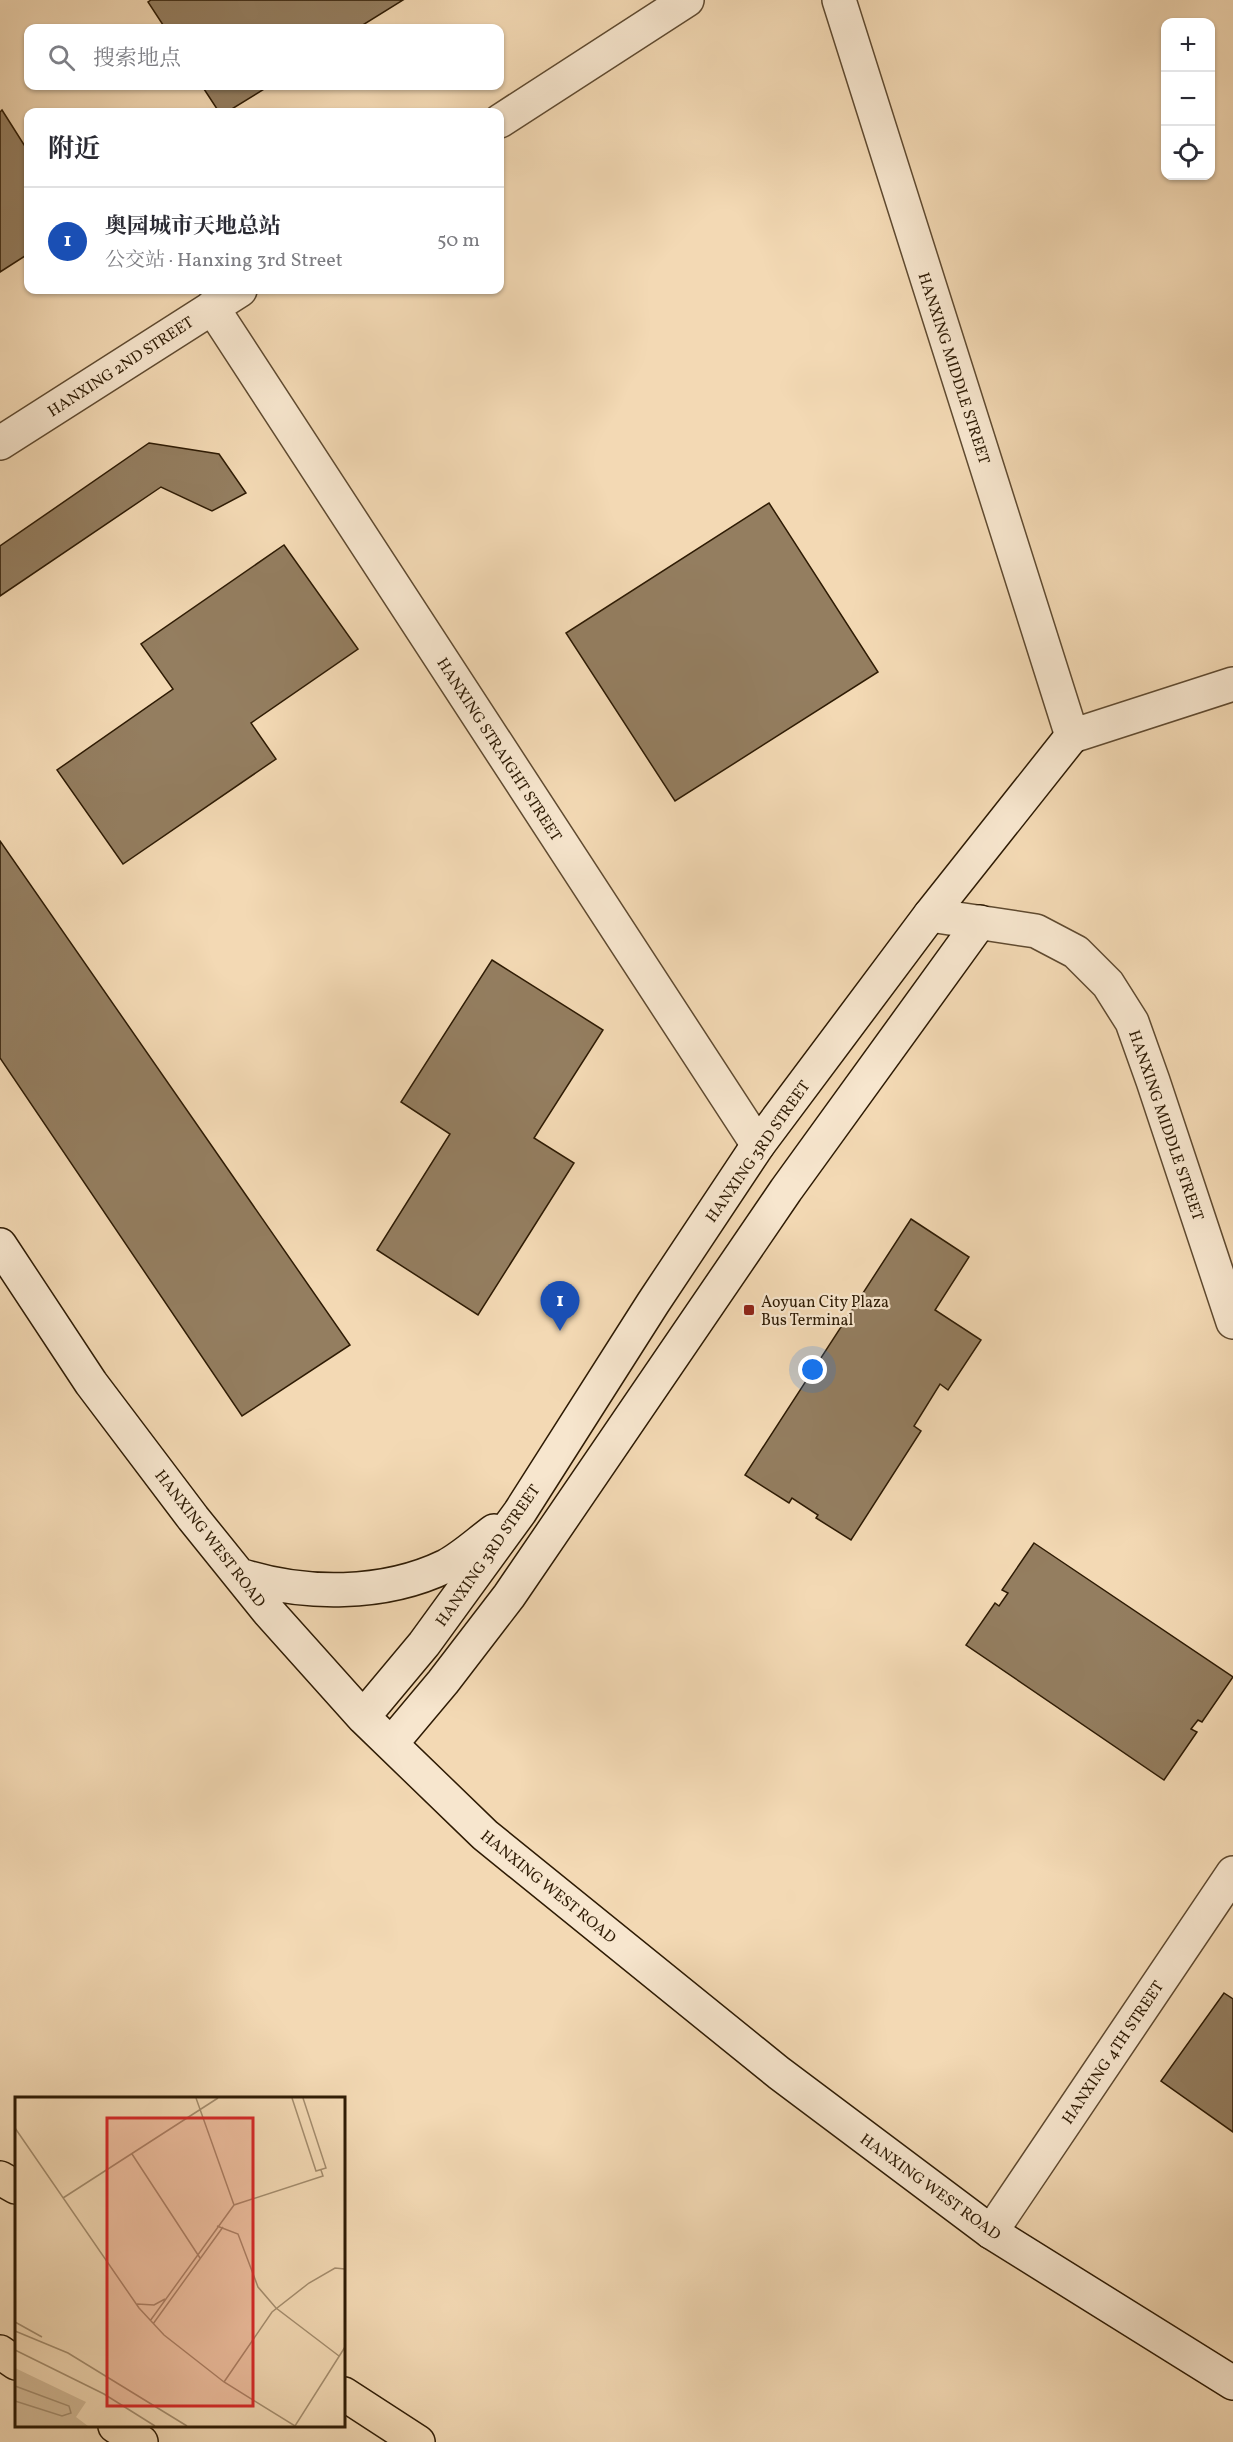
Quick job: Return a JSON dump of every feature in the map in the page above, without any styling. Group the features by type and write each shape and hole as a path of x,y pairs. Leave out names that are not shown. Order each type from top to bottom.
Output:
{"highway":[{"path":"0,2178 15,2186"},
{"path":"0,2352 15,2362"},
{"path":"345,2395 418,2442"},
{"path":"117,2427 141,2442"}],"street":[{"path":"504,118 687,0"},
{"name":"HANXING MIDDLE STREET","path":"839,0 1072,736"},
{"name":"HANXING 2ND STREET","path":"0,443 233,294"},
{"name":"HANXING STRAIGHT STREET","path":"212,307 786,1190"},
{"path":"1072,736 1233,684"},
{"name":"HANXING 3RD STREET","path":"363,1717 424,1644 520,1512 653,1303 758,1145 930,915 1072,736"},
{"name":"HANXING MIDDLE STREET","path":"930,915 1036,931 1076,952 1108,984 1132,1022 1233,1322"},
{"path":"391,1744 443,1682 516,1587 786,1190 980,922"},
{"name":"HANXING WEST ROAD","path":"0,1245 91,1383 193,1518 240,1575 363,1717 494,1843 779,2073 991,2232 1233,2383"},
{"path":"240,1575 268,1585 322,1589 362,1589 400,1582 447,1566 520,1512"},
{"name":"HANXING 4TH STREET","path":"991,2232 1233,1873"}],"building":[{"path":"151,0 403,0 364,24 162,24 148,2"},
{"path":"205,90 263,90 233,108 216,108"},
{"path":"2,110 24,145 24,257 0,272 0,112"},
{"path":"149,443 219,454 246,493 212,511 161,487 0,596 0,546"},
{"path":"769,503 878,672 675,801 566,633"},
{"path":"284,545 358,649 251,723 276,759 123,864 57,770 173,689 141,644"},
{"path":"0,841 350,1345 242,1416 0,1058"},
{"path":"492,960 603,1030 534,1138 574,1163 478,1315 377,1250 450,1134 401,1102"},
{"path":"911,1219 969,1257 935,1310 981,1340 948,1390 940,1384 914,1426 921,1431 851,1540 816,1518 818,1515 792,1498 789,1503 745,1475"},
{"path":"1034,1543 1233,1677 1202,1722 1198,1720 1191,1729 1197,1732 1164,1780 966,1645 995,1603 999,1606 1008,1593 1002,1590"},
{"path":"1224,1993 1233,1999 1233,2132 1161,2081"}],"place":[{"name":"Aoyuan City Plaza Bus Terminal","path":"749,1310"},
{"name":"奥园城市天地总站","path":"560,1331"}]}
